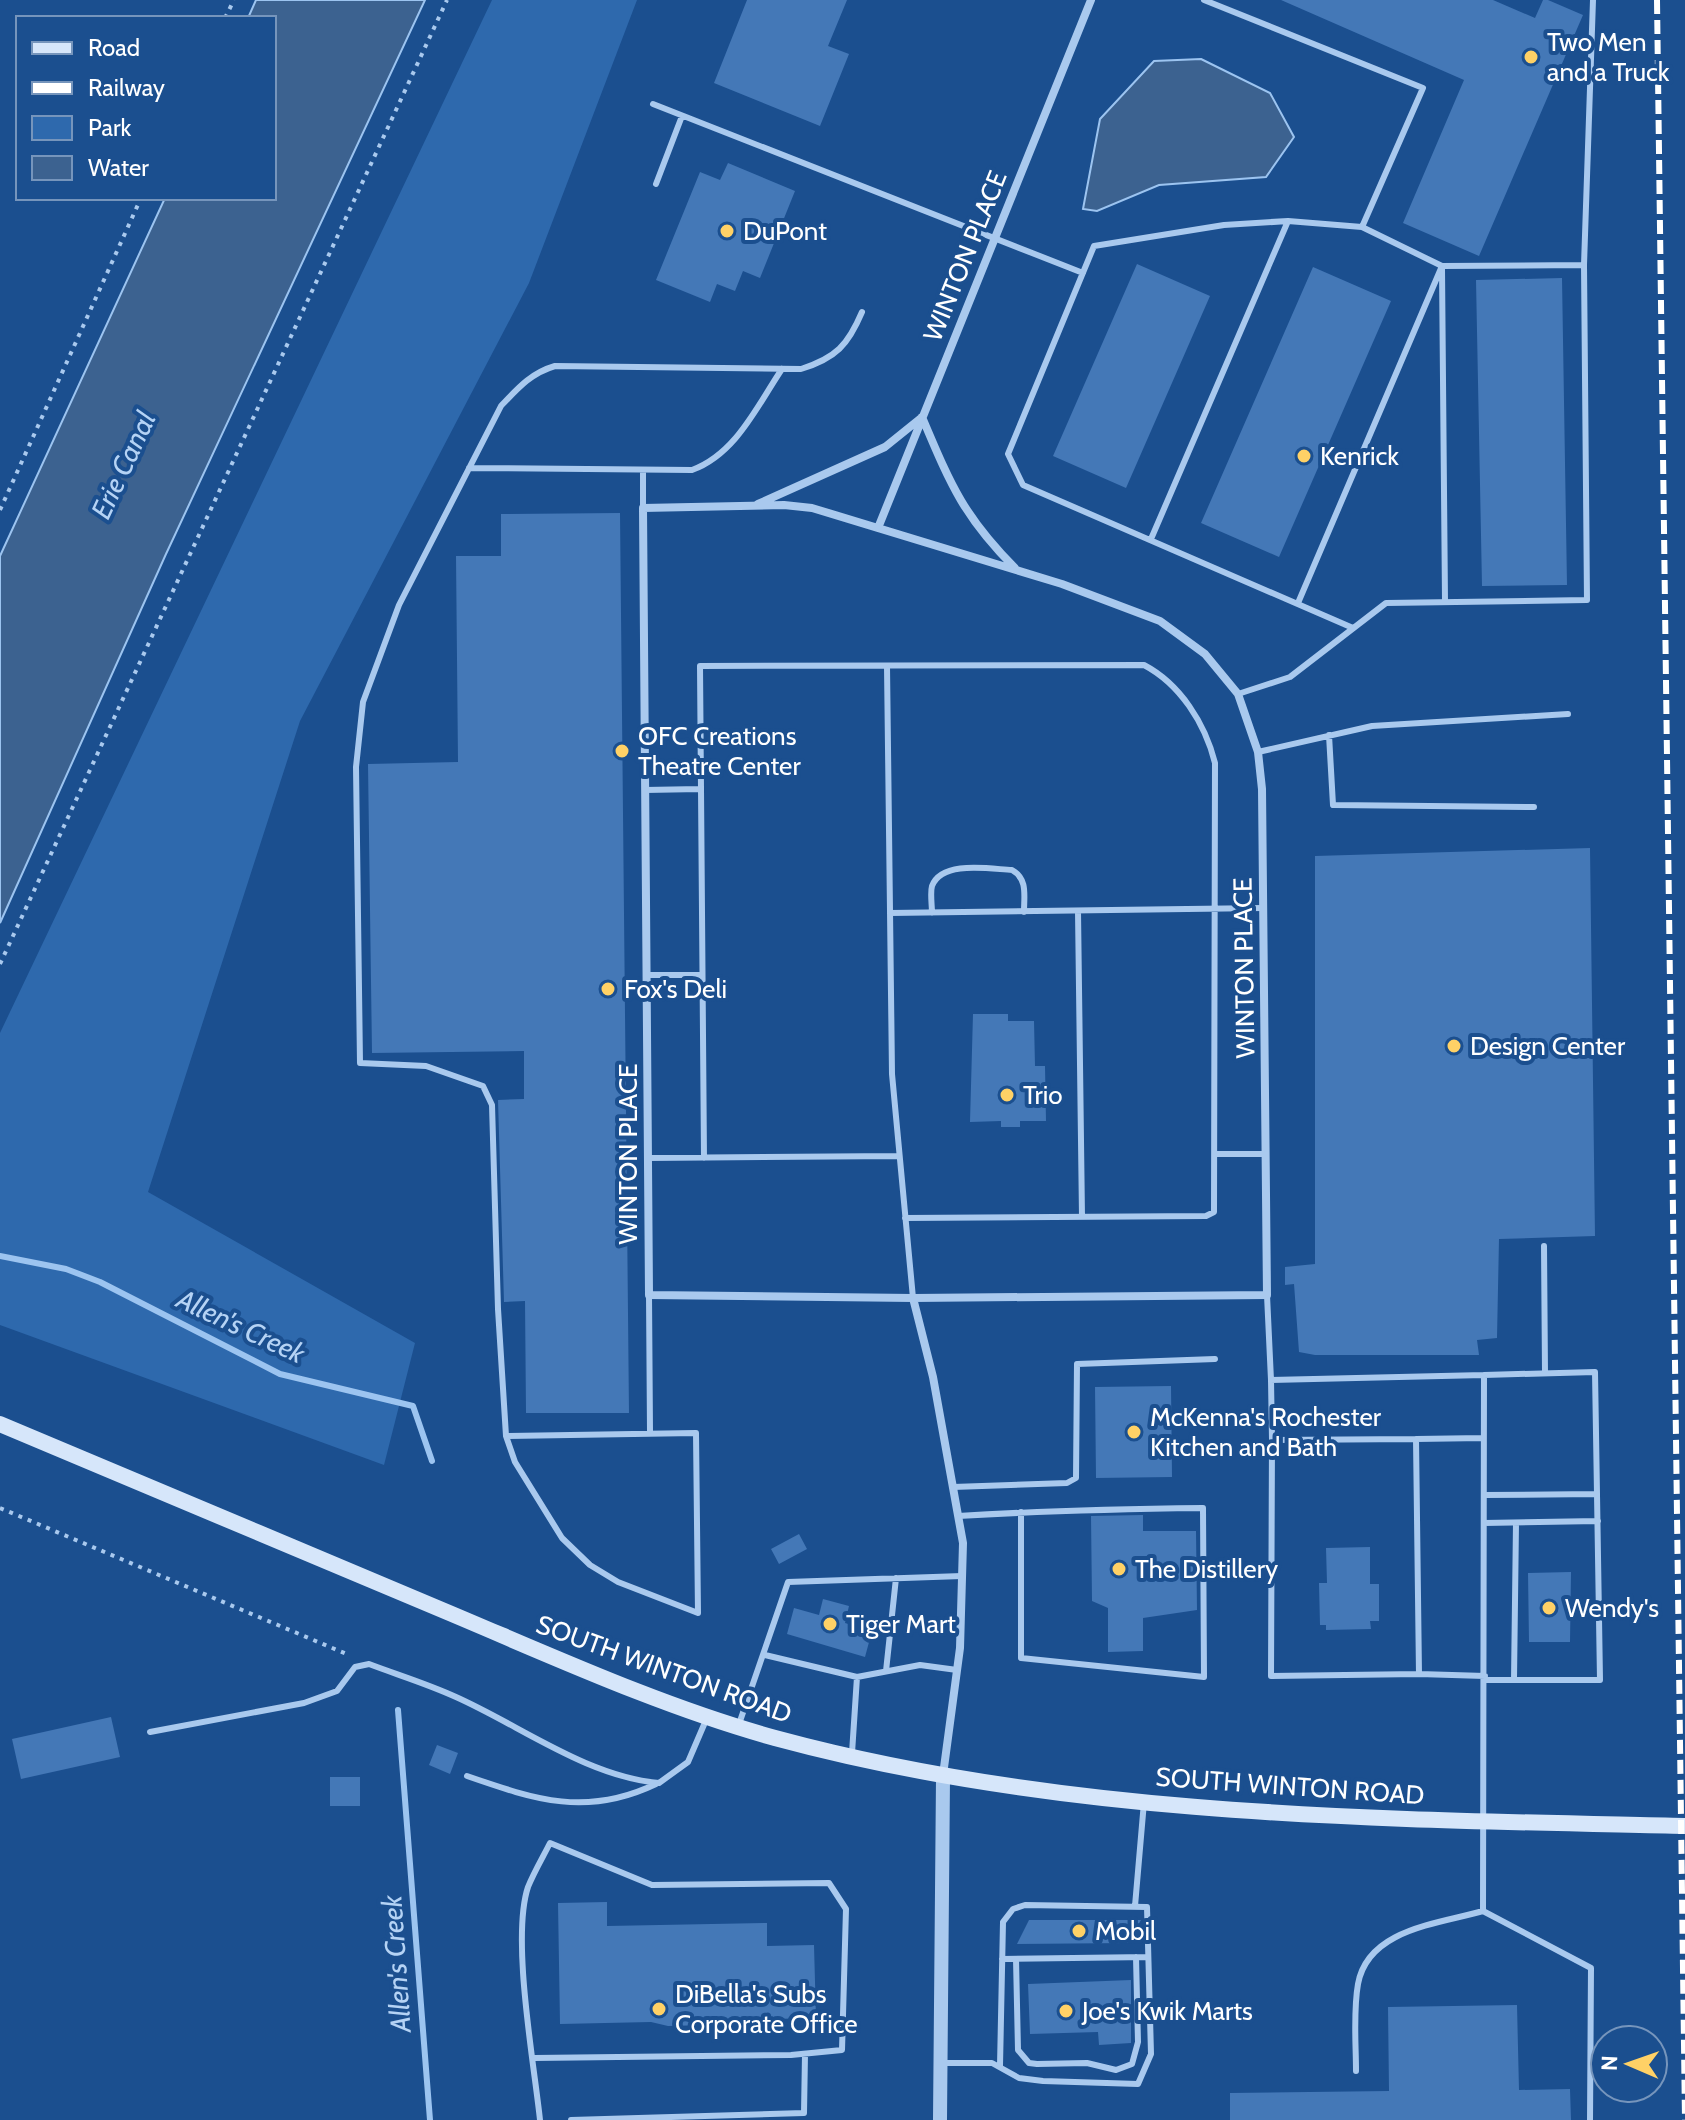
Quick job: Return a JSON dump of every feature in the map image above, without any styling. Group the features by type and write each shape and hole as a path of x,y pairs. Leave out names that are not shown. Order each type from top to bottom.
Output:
{"main road":[{"name":"SOUTH WINTON ROAD","path":"0,1424 603,1678 738,1727 943,1778 1213,1809 1685,1826"}],"street":[{"name":"WINTON PLACE","path":"878,528 992,238 1091,0"},
{"path":"750,508 885,447 922,417 959,503 984,537 1016,569"},
{"name":"WINTON PLACE","path":"649,1295 643,508 812,508 1016,569 1160,621 1205,654 1238,694 1258,752 1263,908 1267,1295"},
{"path":"649,1295 913,1298 1267,1295"},
{"path":"913,1298 933,1377 963,1543 957,1670 943,1778 940,2120"}],"lane":[{"path":"1204,0 1423,88 1362,227"},
{"path":"1238,694 1290,677 1386,603 1587,600 1584,265 1593,0"},
{"path":"653,104 1083,273"},
{"path":"656,184 682,116"},
{"path":"1151,539 1288,221"},
{"path":"1353,628 1023,485 1008,454 1094,246 1224,225 1288,221 1362,227 1442,266 1584,265"},
{"path":"1442,266 1445,601"},
{"path":"1298,603 1442,266"},
{"path":"506,1436 696,1433 698,1613 618,1582 590,1565 562,1538 515,1462 506,1436 498,1309 492,1105 483,1086 426,1066 360,1063 356,767 363,702 399,605 501,406 539,371 555,366 801,369 835,356 850,341 862,312"},
{"path":"469,468 692,470 710,464 728,449 782,369"},
{"path":"643,470 643,508"},
{"path":"704,1158 700,666 1144,665 1160,673 1179,692 1210,744 1215,763 1214,1212 1206,1216 905,1218"},
{"path":"887,666 892,1074 913,1298"},
{"path":"1258,752 1372,726 1568,714"},
{"path":"1329,735 1333,805 1534,807"},
{"path":"645,790 700,789"},
{"path":"932,913 932,886 941,876 954,869 1012,870 1020,874 1024,884 1024,912"},
{"path":"890,913 1263,908"},
{"path":"1078,911 1082,1217"},
{"path":"646,975 702,975"},
{"path":"1216,1154 1266,1154"},
{"path":"648,1158 899,1156"},
{"path":"1544,1246 1545,1373"},
{"path":"649,1295 650,1432"},
{"path":"1267,1295 1272,1440 1271,1676 1419,1674 1514,1680 1600,1680 1595,1372 1271,1380"},
{"path":"953,1487 1067,1483 1076,1478 1077,1364 1215,1359"},
{"path":"1483,1911 1486,1821 1484,1375"},
{"path":"1272,1440 1483,1438"},
{"path":"1416,1439 1419,1674"},
{"path":"1484,1495 1597,1494"},
{"path":"958,1516 1021,1512 1080,1510 1203,1508 1204,1677 1021,1658 1021,1512"},
{"path":"1484,1523 1598,1521"},
{"path":"1514,1680 1516,1523"},
{"path":"738,1727 788,1582 962,1576"},
{"path":"886,1671 896,1578"},
{"path":"765,1655 857,1677 920,1665 957,1670"},
{"path":"150,1732 304,1703 337,1691 355,1667 369,1664 455,1696 579,1758 633,1780 659,1783"},
{"path":"852,1756 857,1677"},
{"path":"467,1776 515,1793 574,1805 625,1799 659,1783 688,1762 708,1715"},
{"path":"1135,1906 1144,1801"},
{"path":"534,2058 805,2054 842,2050 846,1909 829,1883 652,1885 550,1843 528,1888 522,1943 540,2120"},
{"path":"940,2063 1000,2066 1019,2078 1043,2081 1138,2084 1151,2054 1147,1907 1025,1905 1013,1909 1003,1922 1000,2066"},
{"path":"1356,2071 1358,1983 1375,1948 1393,1938 1483,1911 1591,1968 1590,2120"},
{"path":"1016,1959 1018,2050 1022,2057 1037,2064 1087,2063 1116,2070 1132,2064 1138,2042 1136,1957"},
{"path":"1002,1959 1148,1957"},
{"path":"571,2120 804,2113 805,2054"}],"path":[{"path":"0,964 447,0"},
{"path":"0,510 140,200"},
{"path":"0,1508 369,1664"}],"green space":[{"path":"492,0 637,0 529,283 300,721 148,1192 415,1343 384,1465 0,1325 0,1033"}],"water":[{"name":"Erie Canal","path":"256,0 425,0 166,554 0,923 0,556 164,200 276,200 276,16 249,16"},
{"path":"1201,59 1270,93 1294,137 1266,177 1159,185 1097,211 1083,209 1100,119 1154,61"}],"building":[{"path":"747,0 847,0 828,46 849,54 820,126 714,83"},
{"path":"1281,0 1493,0 1535,18 1543,0 1548,0 1583,15 1479,256 1403,223 1464,80"},
{"name":"DuPont","path":"728,163 795,191 760,278 743,271 735,291 717,284 710,302 656,280 700,172 720,180"},
{"path":"1137,264 1210,296 1126,488 1053,456"},
{"path":"1313,267 1391,301 1279,557 1201,523"},
{"path":"1562,278 1567,585 1482,586 1476,280"},
{"path":"620,513 629,1413 526,1413 525,1301 504,1302 498,1100 524,1099 524,1051 372,1053 368,764 458,762 456,556 501,556 501,514"},
{"name":"Design Center","path":"1590,848 1595,1236 1499,1239 1497,1338 1477,1340 1479,1355 1315,1355 1299,1352 1294,1284 1285,1285 1285,1267 1315,1264 1315,856"},
{"name":"Trio","path":"973,1014 1008,1014 1008,1021 1034,1021 1035,1066 1045,1066 1046,1121 1020,1121 1020,1127 1001,1127 1001,1121 970,1122"},
{"name":"McKenna's Rochester Kitchen and Bath","path":"1171,1386 1172,1477 1096,1478 1095,1387"},
{"path":"1143,1515 1143,1531 1196,1531 1197,1610 1143,1618 1143,1651 1108,1652 1108,1608 1092,1601 1091,1516"},
{"path":"799,1534 807,1549 779,1564 771,1549"},
{"path":"1370,1547 1370,1584 1379,1584 1379,1621 1370,1621 1371,1629 1326,1630 1326,1625 1320,1625 1319,1583 1327,1583 1326,1548"},
{"name":"Wendy's","path":"1571,1572 1570,1642 1529,1642 1528,1573"},
{"path":"823,1599 849,1606 845,1623 872,1631 865,1657 787,1634 794,1608 819,1615"},
{"path":"111,1717 120,1757 21,1779 12,1739"},
{"path":"437,1745 458,1753 450,1774 429,1765"},
{"path":"330,1777 360,1777 360,1806 330,1806"},
{"path":"607,1902 607,1926 767,1923 767,1946 814,1945 816,2018 725,2020 708,2025 668,2026 651,2022 560,2024 558,1903"},
{"path":"1029,1920 1141,1920 1128,1943 1017,1944"},
{"path":"1131,1980 1131,2043 1099,2045 1098,2032 1030,2034 1028,1984"},
{"path":"1517,2005 1519,2090 1570,2089 1571,2120 1230,2120 1230,2093 1389,2091 1388,2007"}],"waterway":[{"name":"Allen's Creek","path":"0,1256 66,1269 100,1282 280,1374 413,1406 432,1461"},
{"name":"Allen's Creek","path":"398,1710 430,2120"}],"railway":[{"path":"1657,0 1685,2120"}],"place":[{"name":"Two Men and a Truck","path":"1531,57"},
{"name":"DuPont","path":"727,231"},
{"name":"Kenrick","path":"1304,456"},
{"name":"OFC Creations Theatre Center","path":"622,751"},
{"name":"Fox's Deli","path":"608,989"},
{"name":"Design Center","path":"1454,1046"},
{"name":"Trio","path":"1007,1095"},
{"name":"McKenna's Rochester Kitchen and Bath","path":"1134,1432"},
{"name":"The Distillery","path":"1119,1569"},
{"name":"Wendy's","path":"1549,1608"},
{"name":"Tiger Mart","path":"830,1624"},
{"name":"Mobil","path":"1079,1931"},
{"name":"DiBella's Subs Corporate Office","path":"659,2009"},
{"name":"Joe's Kwik Marts","path":"1066,2011"}]}
